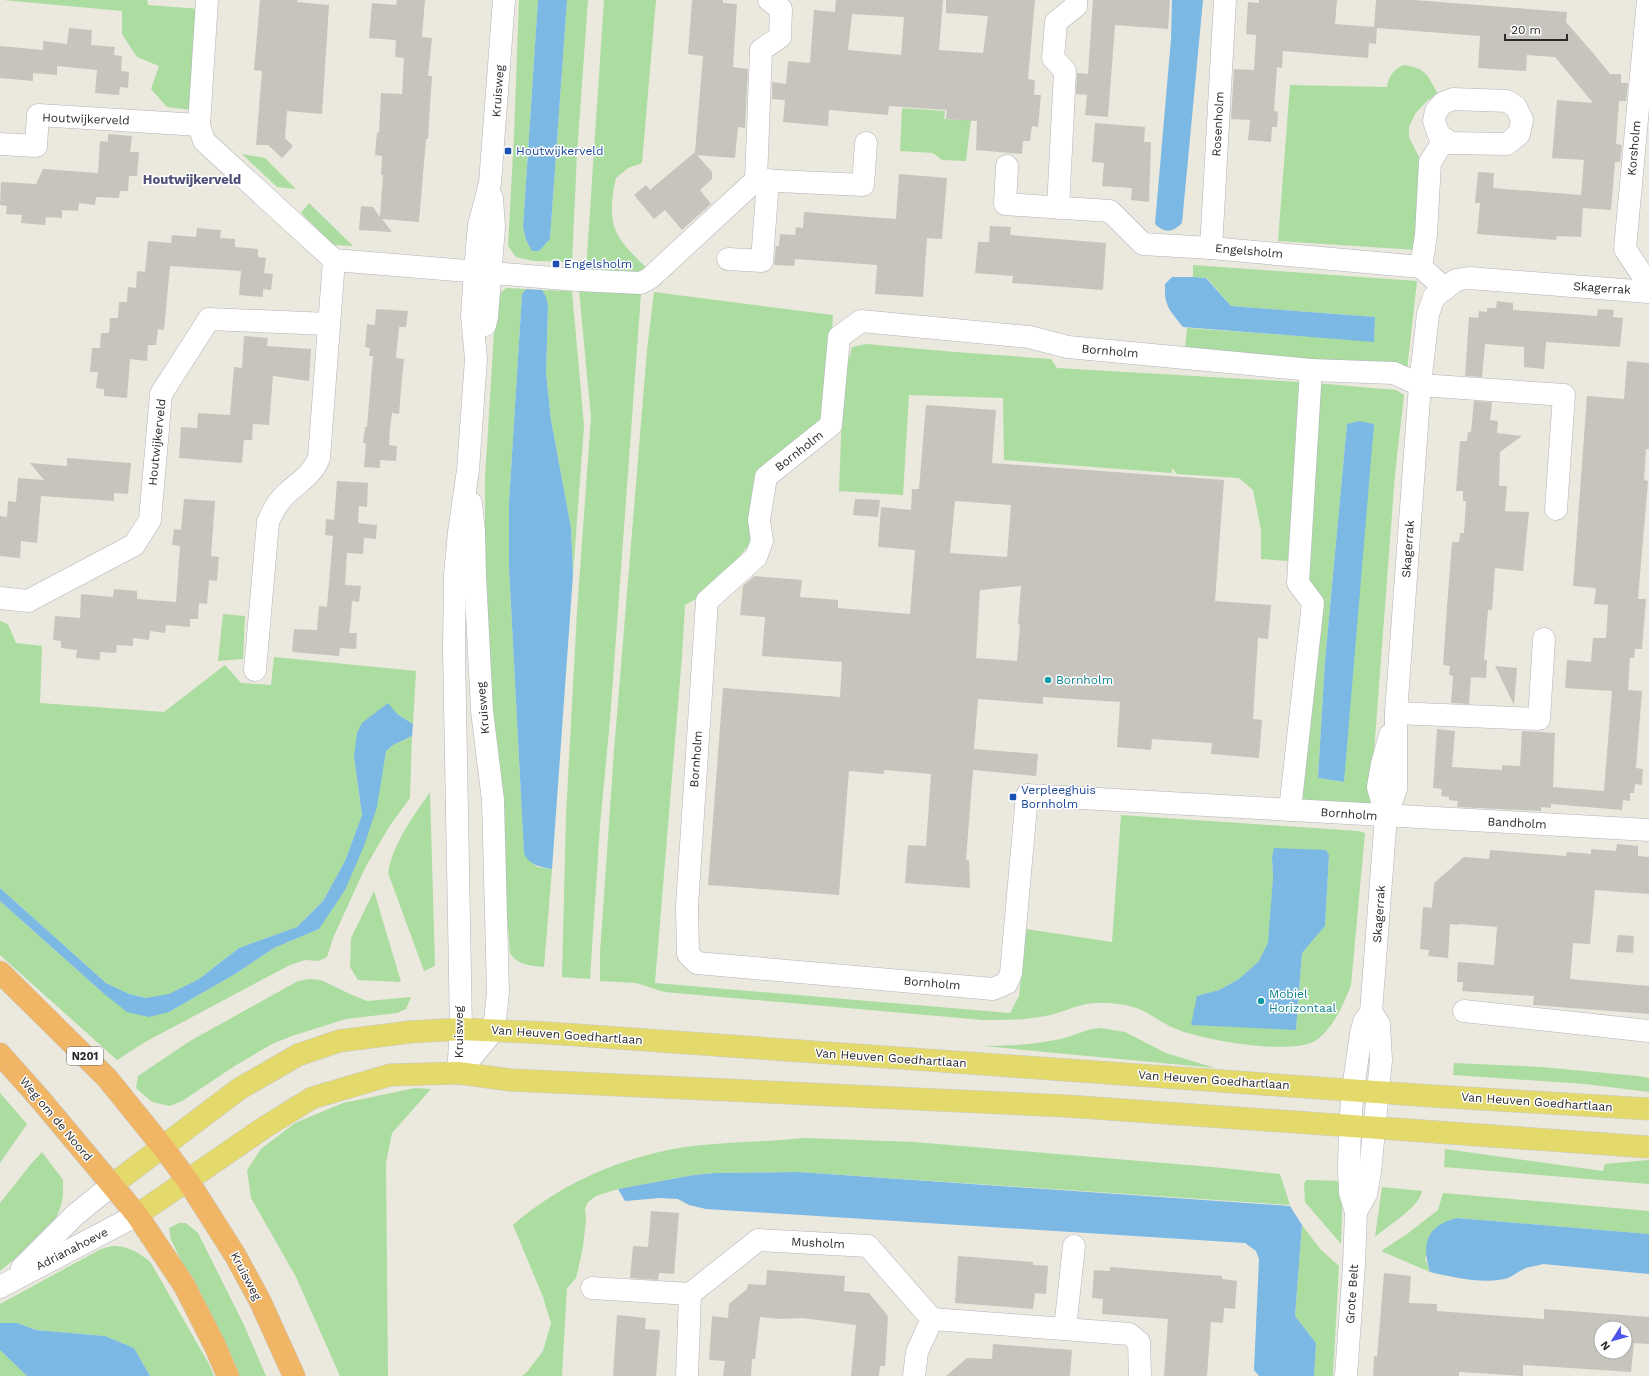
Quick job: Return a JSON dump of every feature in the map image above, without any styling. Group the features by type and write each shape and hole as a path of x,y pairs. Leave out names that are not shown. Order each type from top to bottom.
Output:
{"highway":[{"name":"N201","path":"0,972 107,1078 188,1181"},
{"name":"Weg om de Noord","path":"0,1054 40,1099 137,1215"},
{"name":"Kruisweg","path":"188,1181 235,1255 260,1301 294,1376"},
{"path":"137,1215 184,1285 215,1346 228,1376"}],"main road":[{"name":"Van Heuven Goedhartlaan","path":"112,1185 249,1082 298,1055 339,1041 410,1032 494,1030 1377,1092 1649,1109"},
{"path":"137,1215 265,1127 312,1098 390,1076 458,1073 511,1080 1066,1106 1649,1147"}],"street":[{"path":"207,0 199,125 204,141 334,260 483,271 577,280 641,283 650,278 762,180 863,185 866,143"},
{"name":"Kruisweg","path":"458,1073 460,1030 454,649 457,553 468,470 476,359 472,316 483,271 479,225 490,183 504,0"},
{"path":"728,259 762,261 761,50 780,37 780,9 769,0"},
{"path":"1058,208 1065,71 1053,58 1054,40 1056,22 1076,6 1076,0"},
{"name":"Rosenholm","path":"1211,248 1225,0"},
{"name":"Korsholm","path":"1646,291 1643,276 1625,249 1648,0"},
{"name":"Houtwijkerveld","path":"0,144 36,146 38,115 199,125"},
{"path":"1445,139 1430,162 1426,235 1421,267 1445,289"},
{"name":"Engelsholm","path":"1007,166 1005,204 1110,211 1143,244 1211,248 1421,267"},
{"path":"255,670 268,522 275,506 286,493 312,470 319,458 334,260"},
{"name":"Skagerrak","path":"1350,1126 1353,1090 1364,1022 1371,1012 1386,816 1396,789 1396,713 1420,386 1428,314 1434,297 1456,280 1469,278 1646,291"},
{"name":"Houtwijkerveld","path":"0,598 28,601 134,545 150,520 161,394 209,319 329,324"},
{"name":"Bornholm","path":"1386,816 1027,795 1011,973 1007,983 993,989 697,963 688,954 687,899 707,601 756,556 762,541 759,520 766,477 831,425 839,337 861,321 1029,337 1068,348 1311,370 1394,373 1420,386"},
{"path":"1290,810 1313,603 1298,583 1311,370"},
{"path":"1420,386 1564,395 1556,509"},
{"name":"Kruisweg","path":"458,1073 494,1030 498,992 493,800 482,711 474,532 468,470"},
{"path":"1396,713 1539,719 1544,639"},
{"name":"Bandholm","path":"1386,816 1648,825"},
{"name":"Skagerrak","path":"1371,1012 1379,1024 1381,1060 1374,1128"},
{"path":"1464,1012 1649,1031"},
{"name":"Grote Belt","path":"1346,1376 1354,1265 1356,1212 1350,1193 1350,1126"},
{"name":"Grote Belt","path":"1356,1212 1366,1194 1370,1172 1374,1128"},
{"name":"Adrianahoeve","path":"4,1284 75,1215 112,1185"},
{"name":"Adrianahoeve","path":"4,1284 137,1215"},
{"name":"Musholm","path":"690,1294 758,1240 868,1246 932,1319"},
{"path":"1065,1329 1074,1246"},
{"path":"592,1288 690,1294 687,1376"},
{"path":"914,1376 917,1352 932,1319 1129,1334 1139,1342 1140,1376"}],"green space":[{"path":"3,0 147,0 148,5 200,9 192,110 167,107 151,89 159,66 137,57 122,34 122,11"},
{"path":"519,0 538,0 523,227 526,240 532,250 539,251 550,239 567,0 588,0 577,154 572,262 534,261 516,257 508,246"},
{"path":"604,0 656,0 642,163 628,168 616,178 612,209 616,231 629,250 651,272 648,275 586,271"},
{"path":"1403,65 1422,70 1438,94 1427,101 1415,114 1409,127 1409,137 1421,161 1417,250 1278,241 1290,85 1387,87 1392,74"},
{"path":"902,108 945,111 944,119 971,120 966,161 942,160 933,153 900,151"},
{"path":"242,154 265,158 296,189 277,187"},
{"path":"309,203 353,246 334,245 301,213"},
{"path":"1193,265 1417,281 1407,370 1184,356 1187,328 1374,341 1375,317 1231,306 1207,278 1193,277"},
{"path":"506,288 526,289 522,294 509,503 509,567 524,854 537,867 552,869 544,967 521,962 510,953 495,760 485,569 485,478 495,317 498,295"},
{"path":"542,290 572,291 584,426 573,575 571,528 551,420 546,373 548,305"},
{"path":"579,290 641,294 610,720 600,826 590,979 562,977 566,815 577,612 591,418"},
{"path":"654,292 833,315 826,426 758,481 753,540 712,590 685,605 655,983 1010,1013 1019,996 1026,929 1112,942 1121,815 1358,831 1365,833 1351,985 1338,1014 1324,1034 1318,1039 1307,1044 1290,1047 1270,1047 1206,1038 1176,1029 1139,1009 1114,1003 1089,1003 1050,1015 1033,1018 983,1020 664,992 636,983 600,981 600,953 614,751 647,350","holes":["1326,850 1329,855 1325,926 1302,953 1296,1030 1197,996 1219,990 1239,979 1259,961 1269,943 1273,877 1272,857"]},
{"path":"866,344 1051,359 1057,368 1299,382 1288,561 1261,559 1261,530 1253,490 1239,478 1177,474 1172,468 1172,473 1004,460 1003,398 909,395 903,495 839,491 843,381 852,347"},
{"path":"1315,383 1396,390 1404,395 1395,474 1370,805 1296,800 1303,582","holes":["1359,421 1344,782 1318,778 1325,661 1347,424"]},
{"path":"223,614 245,616 243,659 218,661"},
{"path":"0,621 8,624 16,643 42,646 40,703 164,712 225,665 241,683 271,685 274,657 416,671 413,724 397,714 354,756 362,815 345,861 323,901 297,927 239,948 199,979 168,995 146,998 129,994 106,983 0,888"},
{"path":"412,736 410,798 389,827 365,868 333,938 327,957 318,961 305,960 290,965 145,1042 117,1060 0,955 0,901 103,993 169,1012 235,974 274,948 319,929 383,767 386,751 393,745"},
{"path":"430,792 435,966 424,971 388,873 394,851 404,831"},
{"path":"374,891 401,982 358,980 350,967 351,938"},
{"path":"309,979 321,980 367,1001 411,997 406,1009 397,1013 346,1019 272,1044 233,1067 182,1101 170,1106 152,1102 136,1088 138,1076 190,1041 298,981"},
{"path":"1100,1028 1125,1032 1166,1053 1215,1068 983,1046 1019,1045 1046,1042"},
{"path":"1454,1063 1541,1067 1638,1076 1649,1078 1649,1092 1585,1084 1453,1075"},
{"path":"415,1088 431,1089 392,1133 386,1163 388,1376 340,1376 296,1277 251,1198 247,1170 261,1149 295,1123 343,1103"},
{"path":"0,1093 27,1124 0,1163"},
{"path":"806,1138 914,1142 1280,1174 1290,1205 798,1172 715,1173 694,1175 618,1189 596,1196 588,1202 585,1208 586,1220 583,1247 578,1270 576,1278 567,1288 562,1376 522,1376 527,1372 543,1351 551,1323 543,1297 513,1225 551,1196 572,1184 593,1174 638,1158 685,1147"},
{"path":"1445,1149 1603,1171 1605,1164 1649,1160 1649,1184 1444,1167"},
{"path":"42,1152 63,1180 63,1197 60,1208 55,1221 29,1247 0,1271 0,1203"},
{"path":"1306,1180 1343,1181 1341,1244 1305,1202 1304,1184"},
{"path":"1382,1187 1422,1191 1416,1203 1409,1210 1375,1237"},
{"path":"1443,1193 1649,1211 1649,1234 1458,1218 1451,1220 1425,1258 1430,1272 1381,1251 1407,1234 1438,1210"},
{"path":"179,1223 186,1223 198,1233 244,1325 266,1376 238,1376 171,1240 169,1228"},
{"path":"1302,1225 1321,1250 1339,1266 1333,1376 1314,1376 1316,1343 1295,1316"},
{"path":"112,1246 133,1250 151,1263 209,1364 214,1376 150,1376 134,1348 105,1336 36,1330 17,1323 0,1323 0,1304 101,1249"},
{"path":"0,1350 26,1375 27,1376 0,1376"}],"water":[{"path":"538,0 567,0 550,239 539,251 532,251 526,240 523,227"},
{"path":"1172,0 1203,0 1182,223 1169,231 1162,229 1155,224 1171,39"},
{"path":"1172,277 1206,278 1231,306 1375,317 1374,342 1183,327 1171,312 1167,303 1165,284"},
{"path":"526,289 542,290 548,305 546,373 551,420 571,528 573,575 552,869 532,863 524,854 509,567 509,503 522,294"},
{"path":"1359,421 1374,424 1344,782 1318,778 1325,661 1347,424"},
{"path":"388,703 397,714 413,724 412,736 393,745 386,751 377,807 364,846 345,890 319,929 274,948 235,974 169,1012 149,1017 127,1012 103,993 0,901 0,888 106,983 129,994 146,998 169,994 199,979 239,948 297,927 323,901 345,861 362,815 354,756 357,733 362,723"},
{"path":"1274,848 1326,850 1329,855 1325,926 1302,953 1296,1030 1191,1025 1197,996 1219,990 1239,979 1259,961 1268,943 1273,877 1272,857"},
{"path":"798,1172 1290,1206 1302,1225 1295,1316 1316,1343 1314,1376 1259,1376 1254,1370 1259,1259 1256,1251 1245,1243 706,1209 689,1205 678,1199 660,1198 625,1201 618,1189 694,1175 715,1173"},
{"path":"1457,1218 1649,1234 1649,1274 1543,1264 1526,1268 1508,1278 1490,1281 1469,1280 1430,1272 1426,1253 1429,1237 1439,1225"},
{"path":"0,1323 17,1323 36,1330 105,1336 134,1348 150,1376 27,1376 0,1350"}],"building":[{"path":"260,0 298,0 297,2 329,5 322,114 287,111 285,138 293,146 282,158 268,145 256,145 262,71 254,70"},
{"path":"397,0 425,0 422,37 432,38 428,76 432,76 428,139 426,139 419,222 382,219 392,232 359,230 361,206 373,207 380,217 383,175 381,175 382,156 375,155 377,132 379,133 381,93 402,94 404,58 395,57 396,40 369,38 372,3 396,5"},
{"path":"692,0 723,0 723,3 737,4 733,67 748,69 745,128 738,127 735,158 697,155 712,172 712,179 700,190 711,204 682,230 665,210 654,219 634,195 646,185 650,190 695,152 703,56 688,54"},
{"path":"836,0 943,0 939,50 983,53 988,16 946,13 946,0 1035,0 1028,79 1035,80 1034,95 1041,95 1038,127 1032,126 1030,141 1023,141 1022,154 976,150 977,121 946,119 947,110 889,106 888,115 829,110 828,126 783,122 785,100 772,99 772,82 786,84 788,61 810,63 814,10 835,12","holes":["852,14 904,17 901,55 848,50"]},
{"path":"1093,0 1170,0 1168,29 1115,25 1108,117 1085,115 1087,95 1076,94 1077,73 1088,74"},
{"path":"1259,0 1337,0 1335,24 1374,27 1376,0 1414,0 1567,12 1566,22 1610,74 1621,74 1621,83 1628,83 1626,101 1619,101 1616,144 1622,145 1620,162 1615,162 1611,210 1583,208 1581,237 1557,236 1556,240 1477,234 1480,203 1475,203 1478,172 1494,173 1493,188 1581,195 1584,160 1552,158 1557,100 1593,103 1555,57 1527,55 1526,71 1478,68 1480,36 1377,28 1376,44 1369,43 1368,58 1283,51 1282,68 1277,67 1274,111 1278,112 1277,127 1272,127 1271,142 1248,140 1250,120 1231,119 1234,69 1254,70 1256,35 1246,34 1248,2 1259,3"},
{"path":"69,28 92,30 91,45 115,47 114,55 122,56 121,71 129,72 128,88 120,87 119,95 95,93 97,70 57,66 57,75 33,73 33,81 0,78 0,46 43,50 43,41 67,44"},
{"path":"1095,123 1145,127 1144,142 1151,142 1149,202 1131,200 1132,188 1102,186 1104,163 1092,162"},
{"path":"108,134 132,136 130,152 139,152 137,176 129,176 128,191 120,191 119,198 96,197 95,205 79,203 78,211 62,210 62,218 46,217 45,225 21,223 22,215 6,214 7,206 0,205 1,182 36,184 43,169 98,173 100,141 108,142"},
{"path":"899,174 947,178 942,239 927,238 923,297 875,294 877,265 795,259 794,266 774,265 776,246 779,246 780,234 795,235 796,227 803,228 804,212 896,219"},
{"path":"990,226 1011,227 1010,235 1106,243 1103,290 1012,283 1013,276 975,273 978,242 989,242"},
{"path":"197,228 221,230 220,238 235,239 235,247 258,249 258,257 266,258 264,273 273,274 271,290 263,289 263,297 239,295 241,271 170,266 164,330 158,329 156,345 148,345 147,361 130,359 127,398 104,396 104,389 96,388 98,372 90,372 92,348 100,348 101,333 109,333 110,318 118,318 119,302 127,302 128,287 136,288 137,271 145,272 148,241 171,243 172,235 196,237"},
{"path":"1497,301 1513,303 1513,310 1597,316 1598,309 1614,310 1613,317 1623,318 1620,347 1546,342 1544,369 1524,367 1524,347 1485,344 1482,377 1465,376 1469,317 1478,318 1479,311 1487,312 1487,308 1496,308"},
{"path":"376,309 408,311 406,327 399,327 396,358 404,359 399,414 392,413 390,429 389,445 397,446 396,461 380,460 380,468 364,467 366,443 363,443 365,427 367,427 373,356 369,356 370,348 365,347 367,324 375,325"},
{"path":"244,336 268,338 267,346 311,349 309,381 273,376 269,425 253,424 252,440 244,440 242,463 179,458 181,427 197,428 198,413 230,415 234,367 242,368"},
{"path":"1627,361 1649,363 1649,449 1646,449 1644,480 1648,481 1638,599 1646,599 1642,649 1635,649 1634,658 1630,658 1628,690 1642,691 1636,768 1643,769 1642,785 1635,784 1634,793 1630,793 1630,801 1623,800 1622,810 1551,804 1551,808 1541,807 1541,811 1457,807 1458,801 1449,800 1449,797 1441,796 1442,789 1433,788 1437,729 1455,731 1452,767 1502,770 1502,765 1520,766 1522,731 1555,733 1553,787 1604,791 1612,691 1565,688 1567,660 1591,662 1593,638 1606,638 1608,605 1594,604 1596,588 1573,586 1587,396 1624,399"},
{"path":"1474,401 1492,402 1490,420 1498,421 1497,433 1522,436 1500,452 1499,486 1507,486 1505,511 1529,512 1523,571 1495,568 1492,610 1488,610 1484,660 1487,660 1486,678 1471,677 1469,704 1451,703 1453,676 1449,675 1450,666 1443,665 1452,542 1459,542 1460,533 1464,533 1466,501 1463,501 1463,491 1456,491 1460,441 1467,441 1468,432 1471,432"},
{"name":"Bornholm","path":"926,405 996,410 992,463 1224,480 1215,601 1271,605 1268,639 1258,638 1253,719 1262,720 1259,758 1211,754 1212,743 1152,739 1151,750 1117,747 1120,702 1043,697 1043,704 978,699 974,749 1038,754 1036,776 973,770 966,860 969,860 970,888 905,883 908,845 926,846 931,774 884,770 884,774 849,771 839,895 708,885 723,688 840,697 842,662 762,656 765,617 740,615 743,586 754,576 802,580 800,597 838,600 838,608 910,614 915,550 878,547 881,507 911,510 912,489 919,489","holes":["955,501 1011,505 1007,557 950,553","1021,586 1017,661 976,658 980,590"]},
{"path":"67,458 131,463 128,494 114,493 114,501 41,496 37,543 21,541 20,558 0,556 0,516 7,517 8,501 16,502 18,478 44,480 30,463 67,466"},
{"path":"337,481 368,483 367,507 359,506 358,523 377,525 376,539 357,537 364,538 363,554 347,553 345,585 361,586 359,602 352,601 349,633 357,633 356,649 340,648 339,656 292,652 294,629 317,630 319,606 327,607 333,536 325,535 326,519 334,520"},
{"path":"184,499 215,501 211,556 219,557 217,581 209,580 207,604 199,603 198,619 190,619 190,627 166,625 165,633 150,631 149,640 133,638 133,646 117,645 116,653 100,652 100,660 76,658 77,650 61,648 61,641 53,640 55,616 80,618 81,594 113,597 114,589 137,591 137,599 176,602 180,546 172,545 174,529 181,530"},
{"path":"855,499 880,500 878,517 853,515"},
{"path":"1495,666 1517,668 1514,705"},
{"path":"1617,844 1638,846 1638,856 1649,857 1649,894 1595,890 1590,944 1573,943 1570,979 1649,986 1649,1014 1533,1005 1534,996 1462,991 1463,982 1457,982 1458,962 1494,965 1497,927 1450,924 1448,958 1428,956 1429,950 1420,949 1423,907 1432,908 1434,883 1464,857 1489,859 1490,850 1566,856 1567,852 1591,854 1591,849 1616,851"},
{"path":"1618,935 1634,936 1633,953 1616,952"},
{"path":"651,1211 679,1213 674,1274 659,1273 658,1280 630,1278 633,1246 648,1247"},
{"path":"958,1256 1033,1262 1033,1265 1048,1266 1046,1294 1035,1293 1033,1309 955,1303"},
{"path":"1110,1267 1222,1276 1222,1279 1237,1281 1235,1309 1224,1308 1223,1323 1211,1322 1207,1376 1164,1376 1168,1319 1102,1314 1103,1299 1092,1298 1094,1270 1110,1271"},
{"path":"767,1270 845,1276 844,1291 869,1293 888,1316 885,1366 880,1366 879,1376 851,1376 856,1325 802,1318 781,1319 760,1317 755,1359 752,1359 751,1376 723,1376 725,1361 709,1360 712,1316 728,1318 729,1304 747,1289 748,1284 766,1285"},
{"path":"1384,1273 1411,1276 1409,1303 1437,1304 1437,1311 1544,1319 1544,1309 1649,1317 1649,1344 1634,1343 1633,1353 1633,1320 1593,1320 1593,1360 1632,1360 1631,1372 1523,1365 1523,1376 1459,1372 1459,1376 1373,1376 1374,1356 1377,1357"},
{"path":"617,1315 646,1318 645,1329 660,1330 656,1376 613,1376"},
{"path":"993,1344 1072,1350 1070,1376 946,1376 967,1358 992,1359"}],"place":[{"name":"Houtwijkerveld","path":"508,151"},
{"name":"Engelsholm","path":"556,264"},
{"name":"Bornholm","path":"1048,680"},
{"name":"Verpleeghuis Bornholm","path":"1013,797"},
{"name":"Mobiel Horizontaal","path":"1261,1001"}],"district":[{"name":"Houtwijkerveld","path":"192,179"}]}
